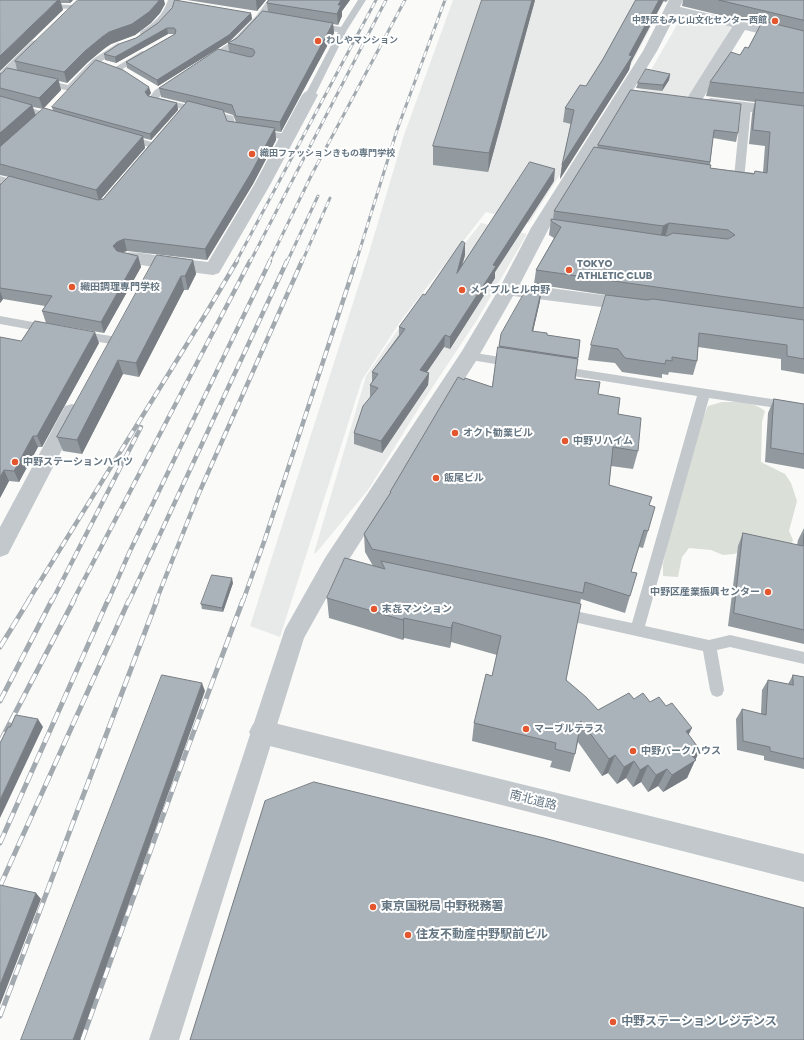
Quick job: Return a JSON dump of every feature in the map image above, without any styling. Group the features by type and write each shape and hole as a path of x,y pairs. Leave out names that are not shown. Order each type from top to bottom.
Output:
{"street":[{"path":"59,23 79,4"},
{"path":"164,1040 293,636 469,356 508,289 547,229 588,156 631,92 674,5 741,25 804,40"},
{"path":"741,25 687,99 804,114"},
{"path":"6,77 48,33"},
{"path":"127,258 213,269 288,137 310,94"},
{"path":"143,281 154,261"},
{"path":"508,289 644,307"},
{"path":"0,548 81,395"},
{"name":"南北道路","path":"262,732 804,868"}],"lane":[{"path":"205,63 234,44 260,17 272,0"},
{"path":"310,94 343,30 362,0"},
{"path":"139,37 155,26 169,11 171,1"},
{"path":"38,5 79,4"},
{"path":"306,24 343,30"},
{"path":"60,98 96,61 117,46 128,42"},
{"path":"118,68 152,49"},
{"path":"218,54 231,57"},
{"path":"96,61 128,73"},
{"path":"184,75 155,90 153,99 230,118 232,129 288,137"},
{"path":"34,80 70,88"},
{"path":"0,102 48,112 67,121"},
{"path":"178,118 187,107"},
{"path":"716,177 739,180 746,107"},
{"path":"34,125 48,112"},
{"path":"119,135 158,143 146,157"},
{"path":"0,179 34,188"},
{"path":"3,190 11,182"},
{"path":"0,320 111,340"},
{"path":"469,356 526,365"},
{"path":"549,369 804,408"},
{"path":"636,630 704,393"},
{"path":"552,612 709,646 730,640 804,658"},
{"path":"709,646 717,690"}],"shaded area":[{"path":"453,0 665,0 620,86 588,131 529,223 486,212 402,319 362,380 280,637 250,626 368,256 404,135"},
{"path":"687,17 731,27 693,96 688,97 644,92 640,89 681,18"},
{"path":"481,223 527,234 477,320 422,403 368,490 316,553 314,553 366,376 406,318"},
{"path":"722,402 739,402 755,405 765,411 762,422 761,462 785,474 791,483 797,501 789,531 793,540 789,551 745,550 734,554 723,555 711,550 689,548 682,557 678,577 663,576 663,564 668,541 701,422 708,406"}],"building":[{"path":"0,0 58,0 0,56"},
{"path":"78,0 159,0 149,12 132,24 109,32 102,37 85,51 64,72 15,61"},
{"path":"175,0 251,13 229,35 157,80 126,62 175,34 176,30 174,28 167,28 115,57 104,54 119,44 136,38 158,23 172,8"},
{"path":"269,0 341,0 338,5 341,5 337,14 267,3"},
{"path":"482,0 532,0 489,153 433,146"},
{"path":"636,0 659,0 629,55 632,56 562,165 574,110 565,108 580,85 586,86"},
{"path":"719,0 804,0 804,20"},
{"path":"263,11 333,23 280,122 236,116 232,105 159,88 218,49 250,57 253,56 255,52 253,49 228,43 237,38"},
{"path":"763,21 804,31 804,93 710,82 731,52 740,55 745,47 748,48"},
{"path":"96,60 123,70 149,87 145,92 148,96 177,103 150,134 52,107"},
{"path":"7,68 58,79 39,98 0,88 0,74"},
{"path":"646,69 670,74 663,85 638,83"},
{"path":"631,90 741,104 738,133 714,130 710,162 598,145"},
{"path":"0,96 32,105 0,133"},
{"path":"756,100 804,106 804,308 536,270 561,227 551,221 551,219 667,236 673,233 728,239 735,235 728,230 669,223 663,226 554,211 594,147 711,165 710,168 754,174 755,171 767,173 770,132 753,130"},
{"path":"188,101 223,110 227,121 275,128 251,173 205,249 124,239 117,242 113,246 117,251 138,256 101,322 42,311 52,296 0,288 0,185 9,176 98,200 103,199"},
{"path":"44,108 143,136 96,190 0,164 0,147"},
{"path":"530,162 555,169 493,265 496,266 450,337 445,335 420,370 429,373 381,441 354,433 363,406 378,388 370,385 378,374 372,372 405,329 399,327 423,294 425,295 462,241 465,243 457,273"},
{"path":"157,255 193,260 185,276 181,276 136,363 118,360 77,440 57,437"},
{"path":"526,290 541,292 532,331 580,340 578,358 499,346 501,334"},
{"path":"606,295 647,300 653,299 804,320 804,359 787,356 787,345 699,333 697,361 672,357 672,361 666,360 665,364 625,358 618,349 591,345"},
{"path":"35,321 95,332 37,436 33,436 14,471 4,470 0,477 0,337 21,341"},
{"path":"498,347 578,359 575,379 600,382 598,394 620,398 618,414 641,418 638,451 613,447 609,485 652,497 649,505 655,507 648,531 644,530 631,572 637,573 630,596 585,582 583,593 372,549 364,534 391,492 458,377 492,387"},
{"path":"774,399 804,404 804,454 771,448"},
{"name":"中野区産業振興センター","path":"743,533 803,546 804,534 804,630 734,613"},
{"path":"345,558 385,569 381,561 581,604 566,680 586,697 598,710 629,693 634,699 643,693 650,702 659,697 666,706 672,703 692,728 686,731 700,750 691,755 696,760 672,775 667,769 656,775 648,765 640,770 634,761 624,767 615,755 609,759 581,721 575,754 555,749 556,743 474,723 486,674 492,676 501,636 453,622 451,628 404,618 403,620 327,598"},
{"path":"212,575 232,578 222,608 201,604"},
{"path":"162,675 202,683 73,1040 21,1040"},
{"path":"793,675 804,677 804,759 770,751 770,747 743,741 742,709 766,715 768,680 793,685"},
{"path":"16,715 38,719 0,800 0,743"},
{"path":"314,782 544,838 804,908 804,1040 190,1040 265,801"},
{"path":"0,885 36,893 0,985"}],"railway":[{"path":"236,262 376,0"},
{"path":"250,262 386,0"},
{"path":"269,262 312,174 405,0"},
{"path":"356,262 397,130 445,0"},
{"path":"287,262 318,196"},
{"path":"302,262 330,198"},
{"path":"28,601 237,261"},
{"path":"73,601 250,261"},
{"path":"108,601 130,551 270,261"},
{"path":"129,601 287,261"},
{"path":"156,601 199,493 302,261"},
{"path":"243,601 265,539 356,261"},
{"path":"52,601 141,427"},
{"path":"0,647 29,600"},
{"path":"0,701 52,600"},
{"path":"0,742 74,600"},
{"path":"0,843 108,600"},
{"path":"0,886 129,600"},
{"path":"0,1016 157,600"},
{"path":"82,1040 243,600"}],"place":[{"name":"中野区もみじ山文化センター西館","path":"775,21"},
{"name":"わしやマンション","path":"318,41"},
{"name":"織田ファッションきもの専門学校","path":"252,154"},
{"name":"TOKYO ATHLETIC CLUB","path":"569,270"},
{"name":"織田調理専門学校","path":"72,287"},
{"name":"メイプルヒル中野","path":"462,290"},
{"name":"オクト勧業ビル","path":"455,433"},
{"name":"中野リハイム","path":"565,441"},
{"name":"中野ステーションハイツ","path":"15,462"},
{"name":"飯尾ビル","path":"436,478"},
{"name":"中野区産業振興センター","path":"768,592"},
{"name":"末㐂マンション","path":"374,609"},
{"name":"マーブルテラス","path":"526,729"},
{"name":"中野パークハウス","path":"633,751"},
{"name":"東京国税局 中野税務署","path":"373,907"},
{"name":"住友不動産中野駅前ビル","path":"408,935"},
{"name":"中野ステーションレジデンス","path":"613,1022"}]}
